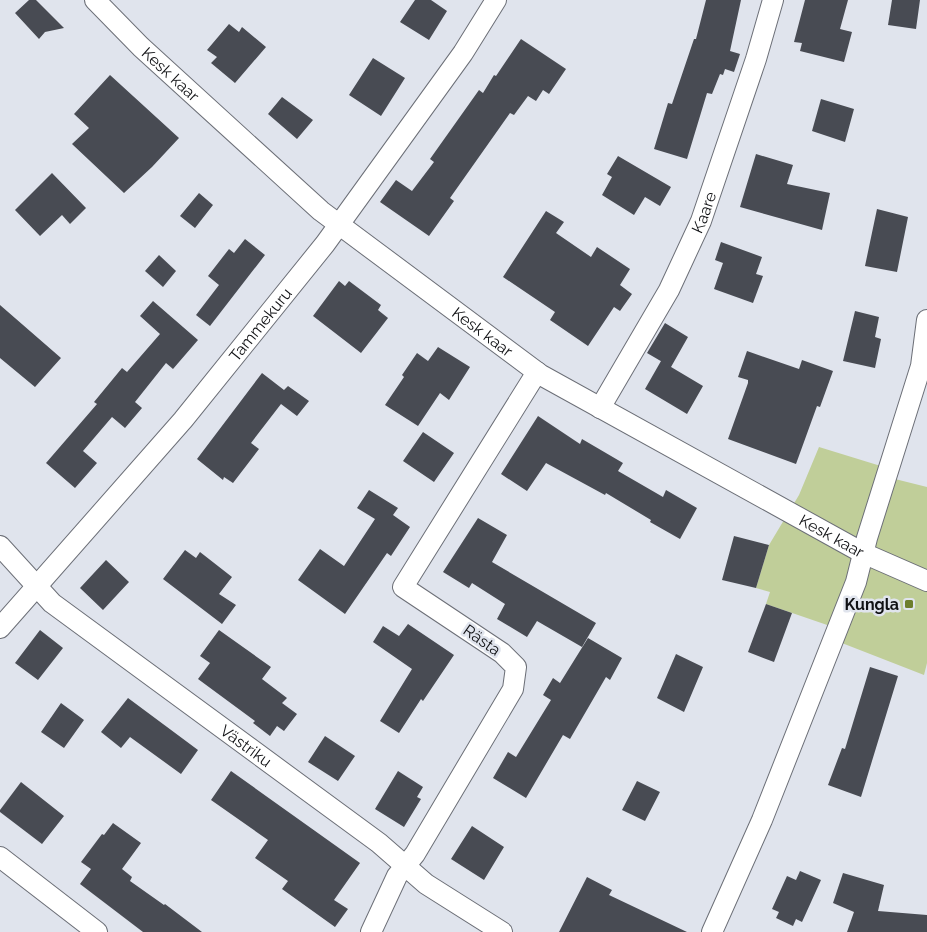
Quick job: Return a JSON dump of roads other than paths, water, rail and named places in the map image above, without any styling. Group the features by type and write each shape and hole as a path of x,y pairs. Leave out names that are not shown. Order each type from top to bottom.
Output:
{"street":[{"name":"Kesk kaar","path":"95,0 141,47 321,211 537,372 863,553 927,581"},
{"name":"Tammekuru","path":"0,628 183,420 339,224 462,53 496,0"},
{"name":"Kaare","path":"600,408 669,290 701,221 756,59 772,0"},
{"path":"712,932 762,820 856,582 863,553 921,366 927,320"},
{"name":"Rästa","path":"371,932 397,876 415,854 513,689 516,668 502,653 403,587 537,372"},
{"name":"Västriku","path":"0,546 52,603 379,843 426,884 502,932"},
{"path":"0,857 97,932"}],"place":[{"name":"Kungla","path":"909,604"}]}
